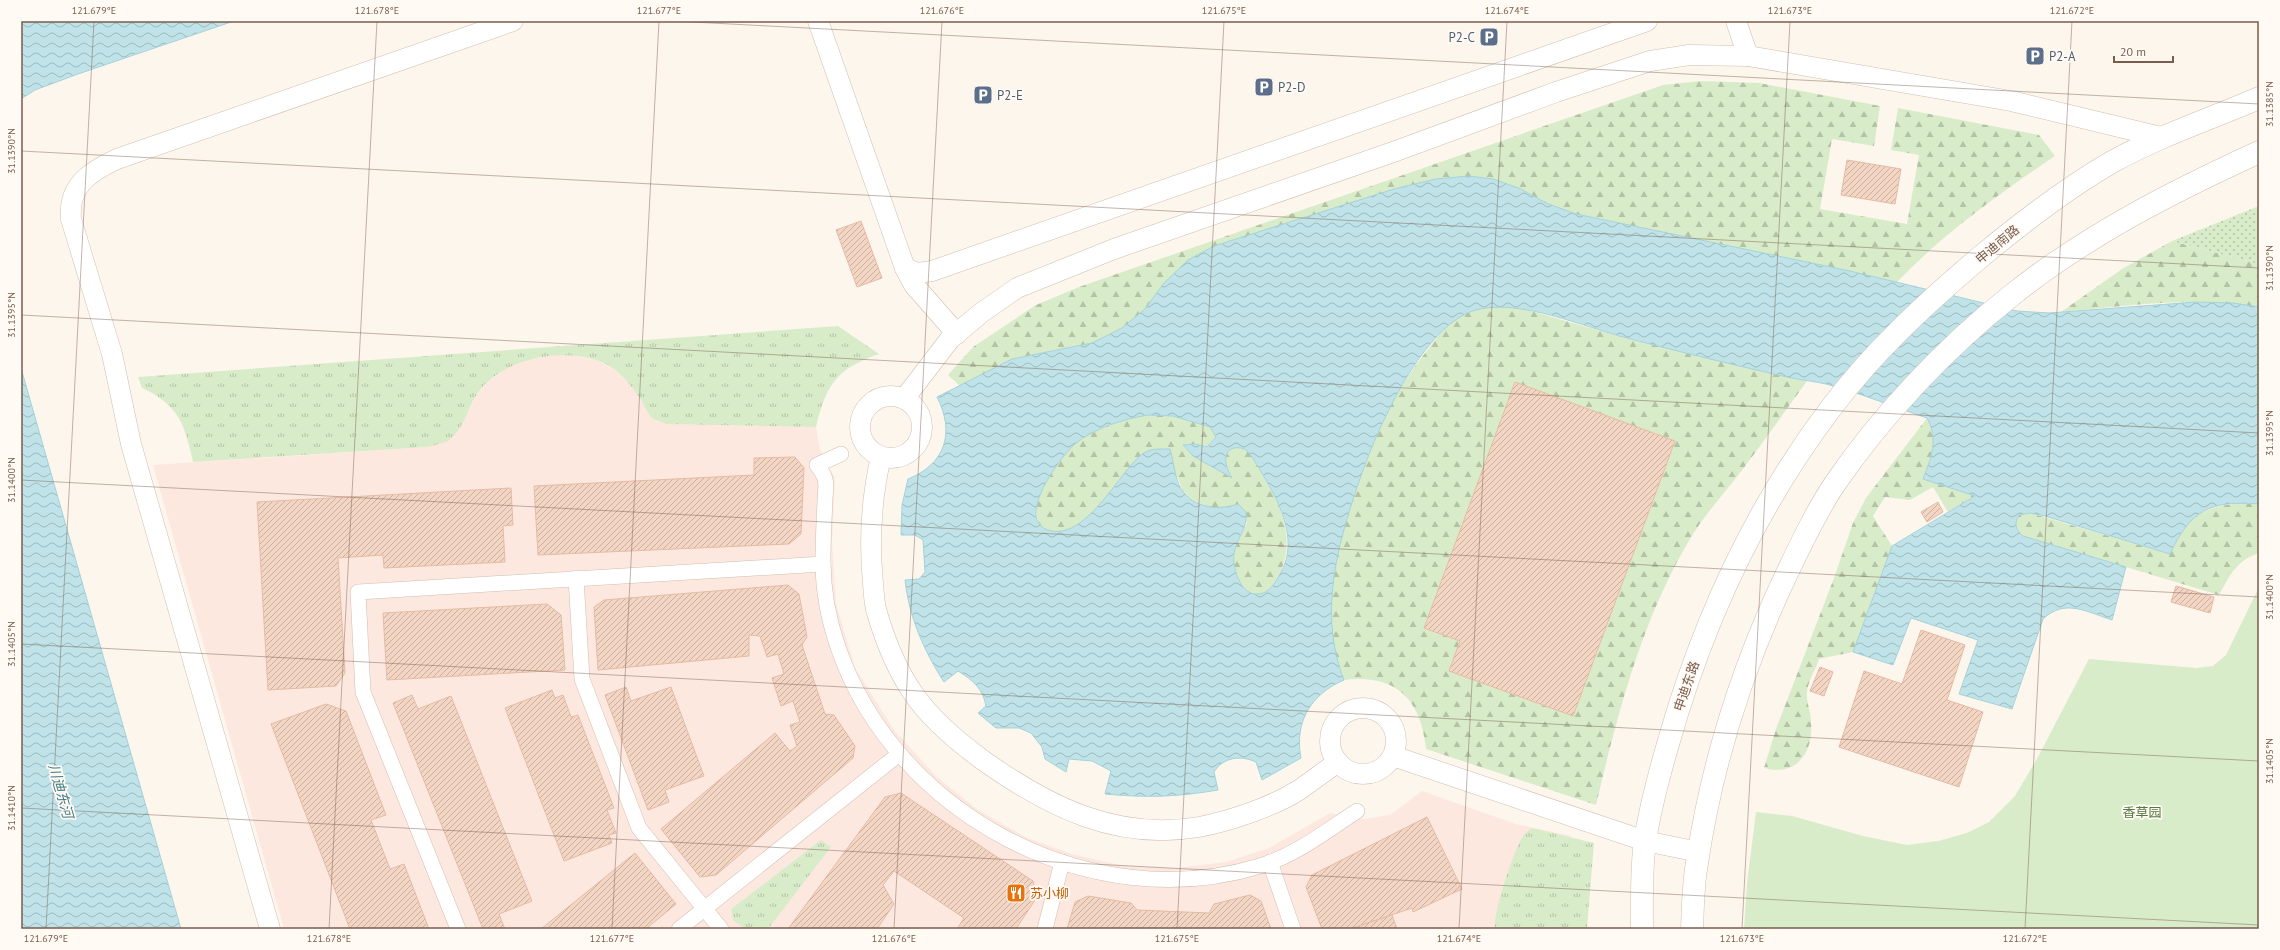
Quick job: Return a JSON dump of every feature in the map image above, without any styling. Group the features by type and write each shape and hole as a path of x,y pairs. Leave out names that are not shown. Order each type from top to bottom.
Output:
{"street":[{"path":"270,929 131,444 126,410 112,354 71,219 70,208 74,193 82,181 94,169 117,159 513,21"},
{"path":"818,21 904,268 914,285 957,334"},
{"path":"904,268 918,273 932,272 1647,21"},
{"path":"1736,21 1748,56"},
{"path":"904,399 950,339 1017,288 1062,269 1212,214 1396,151 1556,92 1650,61 1689,55 1748,56 2011,101 2161,137"},
{"name":"申迪南路","path":"1793,463 1831,407 1903,325 2017,227 2111,163 2161,137 2259,98"},
{"path":"1692,929 1698,852 1720,751 1747,665 1791,564 1833,486 1888,416 1925,376 1968,333 2012,295 2049,268 2112,226 2190,183 2259,152"},
{"path":"894,396 904,399 913,404 921,418 922,433 918,443 911,451 902,456 892,458 881,457 872,452 865,445 860,431 862,416 875,400 894,396"},
{"path":"841,454 817,465 826,480 823,564 827,604 837,646 855,691 879,729 899,754 938,792 992,830 1026,849 1062,862 1120,877 1166,880 1195,879 1270,862 1304,846 1357,811"},
{"path":"881,457 872,513 870,553 876,612 894,657 913,693 932,717 966,748 1011,780 1054,805 1112,825 1156,829 1199,827 1251,812 1279,801 1298,790 1338,762"},
{"name":"申迪东路","path":"1642,929 1645,841 1661,768 1680,701 1709,619 1753,530 1793,463"},
{"path":"458,929 364,692 358,592 823,564"},
{"path":"576,578 582,679 639,828 721,929"},
{"path":"1366,708 1376,710 1392,725 1396,740 1393,756 1387,765 1378,771 1368,774 1356,774 1346,770 1338,762 1332,753 1330,741 1331,731 1337,721 1345,713 1355,709 1366,708"},
{"path":"680,929 899,754"},
{"path":"1393,756 1645,841 1698,852"},
{"path":"1045,929 1062,862"},
{"path":"1270,862 1293,929"}],"shaded area":[{"path":"570,355 597,360 615,370 632,386 652,418 666,424 816,427 819,446 826,464 835,477 832,542 836,604 855,668 894,730 937,777 978,810 1027,838 1072,854 1124,866 1176,868 1226,862 1269,848 1330,813 1364,819 1390,815 1422,791 1516,824 1571,836 1566,929 284,929 153,465 428,447 459,429 477,394 489,381 505,369 527,360 547,356"}],"green space":[{"path":"1701,81 1759,83 1880,106 1874,146 1832,139 1820,209 1907,224 1919,155 1891,150 1898,108 2039,135 2055,156 1973,215 1934,247 1897,282 1576,214 1546,203 1521,189 1188,260 1164,283 1145,309 1122,328 1092,343 1012,359 960,386 948,375 973,347 1036,305 1079,287 1663,85"},
{"path":"2259,206 2259,264 2172,241"},
{"path":"2172,241 2259,264 2259,307 2210,302 2185,302 2061,312 2122,269"},
{"path":"1514,306 1625,338 1807,381 1751,458 1700,524 1687,544 1671,574 1656,606 1632,671 1596,805 1426,749 1423,731 1412,704 1403,694 1391,686 1378,681 1362,679 1344,680 1336,659 1333,644 1331,621 1333,587 1338,551 1347,514 1359,477 1390,407 1409,375 1438,336 1452,322 1469,312 1491,307","holes":["1515,382 1675,441 1573,716 1449,671 1460,641 1424,628"]},
{"path":"838,326 879,354 852,366 835,380 824,400 816,427 666,424 652,418 632,387 610,366 596,360 564,355 531,359 501,372 488,382 477,394 457,433 444,443 428,447 193,462 187,437 178,418 172,409 164,402 142,388 138,377"},
{"path":"1148,415 1173,416 1210,427 1216,436 1207,447 1195,444 1183,446 1193,456 1232,477 1226,460 1226,456 1230,450 1235,448 1243,448 1251,456 1269,486 1281,511 1286,538 1286,551 1283,565 1274,584 1268,590 1260,594 1254,594 1248,591 1239,580 1236,573 1234,566 1234,553 1247,523 1238,504 1222,509 1208,507 1193,500 1183,492 1178,478 1141,455 1099,506 1079,523 1069,529 1054,532 1045,529 1038,521 1036,510 1044,485 1060,460 1075,444 1091,433 1101,429 1129,419"},
{"path":"1927,418 1933,433 1933,441 1929,464 1923,479 1976,495 1948,512 1933,487 1910,500 1885,497 1873,516 1892,546 1853,652 1819,659 1807,689 1811,718 1811,732 1810,743 1801,760 1786,769 1776,770 1764,768 1776,729 1834,578 1853,523 1866,498"},
{"path":"2240,503 2259,504 2259,553 2245,560 2235,569 2219,595 2023,536 2018,531 2016,526 2016,521 2019,515 2030,513 2170,554 2182,531 2196,516 2214,508"},
{"name":"香草园","path":"2259,587 2259,929 1744,929 1747,883 1756,812 1792,816 1863,836 1907,845 1938,841 1967,833 1989,822 2015,796 2038,757 2089,659 2197,668 2213,666 2226,655"},
{"path":"1532,828 1594,843 1587,929 1495,929 1497,910 1509,867 1523,836"},
{"path":"821,840 831,847 768,929 745,929 733,920 731,909"}],"water":[{"path":"21,21 234,21 78,74 35,90 21,99"},
{"path":"1469,176 1493,179 1521,189 1546,203 1576,214 1850,271 2017,311 2049,313 2196,302 2233,303 2259,307 2259,504 2228,504 2215,506 2204,511 2194,518 2186,527 2170,554 2045,516 2030,513 2019,515 2016,521 2016,526 2018,531 2023,536 2126,567 2112,620 2085,611 2068,608 2060,609 2043,619 2012,709 1959,694 1978,640 1911,618 1893,665 1853,652 1892,546 1975,496 1923,479 1929,464 1933,441 1933,433 1927,418 1826,384 1787,377 1627,338 1552,315 1512,308 1493,307 1476,310 1457,319 1439,335 1422,355 1406,379 1380,429 1362,473 1346,523 1334,575 1332,628 1336,654 1344,680 1322,693 1314,701 1308,711 1303,721 1300,733 1299,745 1301,758 1262,780 1256,762 1244,758 1227,760 1214,772 1218,790 1162,796 1105,794 1111,771 1092,761 1069,759 1066,772 1045,759 1042,747 1031,733 1019,728 996,728 978,713 986,706 985,700 980,690 968,678 958,671 944,682 918,633 907,594 905,580 919,579 925,572 923,540 915,535 901,535 902,505 908,479 921,473 931,465 939,456 944,446 946,434 945,422 937,397 1012,359 1092,343 1122,328 1145,309 1164,283 1188,260 1214,246 1394,189 1436,179","holes":["1148,415 1173,416 1210,427 1216,437 1207,447 1195,444 1183,445 1193,456 1232,478 1227,466 1227,453 1234,448 1245,449 1267,481 1284,519 1288,546 1286,559 1281,572 1266,592 1258,594 1247,591 1242,586 1236,573 1234,554 1235,548 1244,529 1246,512 1238,504 1224,507 1210,507 1202,505 1190,498 1181,489 1175,472 1170,449 1151,450 1141,455 1088,517 1075,526 1062,531 1048,530 1039,524 1036,514 1038,501 1044,487 1060,461 1075,444 1091,433 1129,419"]},
{"name":"川迪东河","path":"21,368 181,929 21,929"}],"building":[{"path":"1847,160 1901,169 1895,204 1841,195"},
{"path":"861,221 882,278 857,287 836,230"},
{"path":"1515,382 1675,441 1573,716 1449,671 1460,641 1424,628"},
{"path":"795,457 804,468 801,534 789,544 538,555 534,486 754,475 754,458"},
{"path":"511,488 513,525 503,526 505,562 384,568 383,555 338,558 345,673 336,686 268,690 257,502"},
{"path":"1938,502 1943,512 1927,522 1921,512"},
{"path":"788,585 799,594 807,637 802,645 825,714 834,715 855,746 853,758 716,875 700,877 661,829 775,733 790,751 797,746 790,725 800,722 793,701 781,706 772,678 784,674 778,654 767,657 760,636 749,635 749,656 598,670 594,607 604,600"},
{"path":"2176,586 2214,597 2210,613 2171,602"},
{"path":"547,604 561,615 565,670 387,680 383,613"},
{"path":"1921,630 1965,645 1947,700 1983,712 1959,787 1839,747 1864,671 1902,684"},
{"path":"1820,667 1833,672 1824,696 1810,691"},
{"path":"626,687 631,701 671,687 704,776 665,790 669,802 648,810 605,695"},
{"path":"552,690 555,698 563,695 571,717 578,715 614,808 607,810 616,833 609,835 612,843 564,861 505,708"},
{"path":"412,695 418,709 451,696 532,901 499,914 505,929 483,929 393,703"},
{"path":"326,704 346,711 386,815 371,820 390,869 404,864 429,929 350,929 271,724"},
{"path":"901,793 1033,881 1037,897 1016,929 957,929 964,918 894,871 883,885 894,904 877,929 788,929 885,797"},
{"path":"1427,817 1462,889 1413,912 1412,908 1350,929 1322,929 1306,887 1312,875"},
{"path":"635,853 676,904 646,929 541,929"},
{"path":"1250,895 1261,901 1271,929 1067,929 1075,902 1088,896 1131,903 1137,910 1209,913 1214,904"},
{"path":"1392,915 1397,929 1350,929"}],"place":[{"name":"P2-C","path":"1489,37"},
{"name":"P2-A","path":"2035,56"},
{"name":"P2-D","path":"1264,87"},
{"name":"P2-E","path":"983,95"},
{"name":"苏小柳","path":"1016,893"}]}
